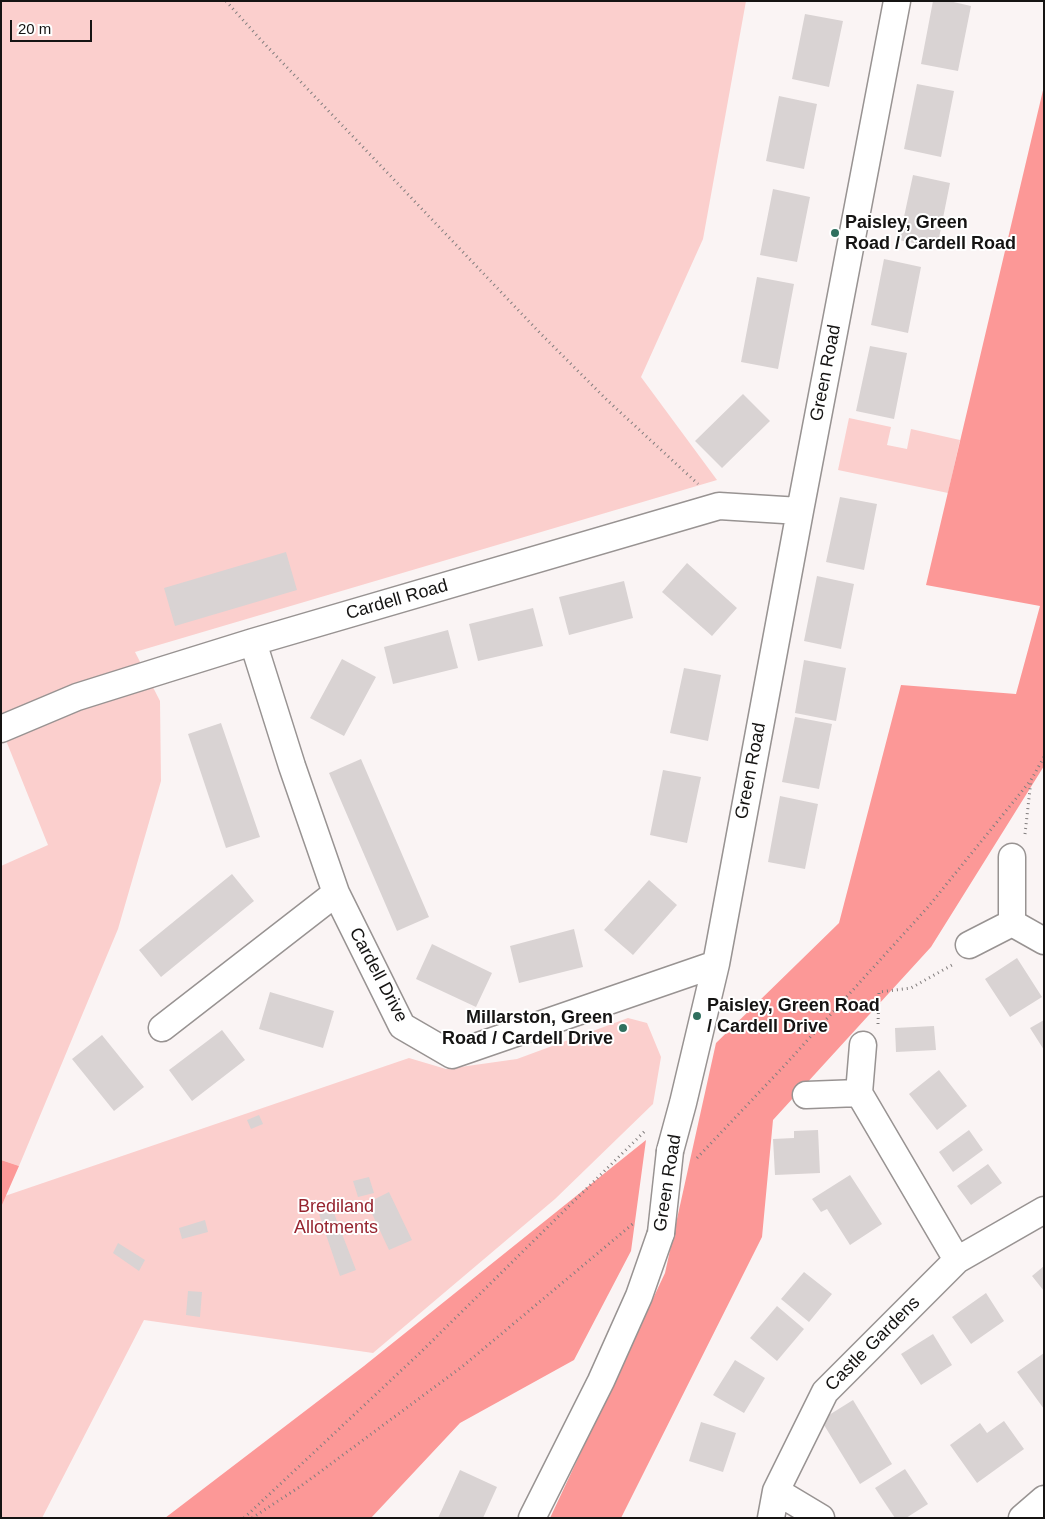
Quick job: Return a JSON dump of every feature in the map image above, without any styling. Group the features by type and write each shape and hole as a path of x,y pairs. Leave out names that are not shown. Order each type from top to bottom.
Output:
{"street":[{"name":"Green Road","path":"532,1518 601,1381 639,1296 661,1233 670,1151 716,964 897,1"},
{"name":"Cardell Road","path":"1,729 77,697 252,642 719,506 800,511"},
{"name":"Cardell Drive","path":"252,642 336,893 402,1026 452,1055 716,964"},
{"path":"1012,856 1012,923"},
{"path":"162,1028 336,893"},
{"path":"1012,923 1044,941"},
{"path":"969,945 1012,923"},
{"path":"863,1044 859,1093 957,1260"},
{"path":"806,1095 859,1093"},
{"name":"Castle Gardens","path":"771,1518 776,1491 825,1392 957,1260 1044,1210"},
{"path":"776,1491 821,1518"},
{"path":"1022,1518 1044,1499"}],"path":[{"path":"226,1 541,334 607,400 681,467 719,506"},
{"path":"1012,856 1023,848 1031,780"},
{"path":"863,1044 878,1027 878,992 910,988 974,952 969,945"},
{"path":"244,1518 422,1352 657,1119 683,1103"}],"green space":[{"path":"1,1 746,1 703,239 641,377 717,480 135,652 160,701 161,781 118,929 19,1166 1,1160 1,866 48,845 1,728"},
{"path":"849,418 891,427 887,445 907,449 911,429 960,440 948,493 838,470"},
{"name":"Brediland Allotments","path":"628,1018 647,1023 661,1057 653,1104 555,1199 373,1353 144,1320 42,1518 1,1518 2,1197 409,1058 446,1069 517,1059"}],"shaded area":[{"path":"1044,86 1044,766 931,947 773,1120 762,1237 621,1518 550,1518 665,1273 716,1043 839,923 901,685 1016,694 1040,606 926,585"},
{"path":"646,1140 631,1251 574,1360 460,1423 371,1518 165,1518 364,1366"},
{"path":"1,1160 19,1166 1,1207"}],"building":[{"path":"933,1 949,1 971,6 958,71 921,64"},
{"path":"805,14 843,21 829,87 792,79"},
{"path":"917,84 954,91 941,157 904,149"},
{"path":"779,96 817,104 804,169 766,161"},
{"path":"913,175 950,183 937,248 899,240"},
{"path":"773,189 810,197 797,262 760,255"},
{"path":"884,259 921,267 908,333 871,325"},
{"path":"757,277 794,284 778,369 741,362"},
{"path":"870,346 907,353 894,419 856,411"},
{"path":"743,394 770,421 722,468 695,441"},
{"path":"840,497 877,504 864,570 826,562"},
{"path":"286,552 297,590 175,626 164,588"},
{"path":"687,563 737,608 712,636 662,592"},
{"path":"817,576 854,584 841,649 804,641"},
{"path":"624,581 633,618 569,635 559,597"},
{"path":"533,608 543,646 478,661 469,624"},
{"path":"448,630 458,668 393,684 384,647"},
{"path":"342,659 376,677 344,736 310,718"},
{"path":"804,660 846,668 836,721 795,713"},
{"path":"684,668 721,675 708,741 670,733"},
{"path":"795,717 832,724 819,789 782,782"},
{"path":"221,723 260,837 226,848 188,734"},
{"path":"361,759 429,917 397,931 329,773"},
{"path":"663,770 701,777 687,843 650,835"},
{"path":"780,796 818,804 805,869 768,862"},
{"path":"232,874 254,901 161,977 139,950"},
{"path":"649,880 677,905 633,955 604,930"},
{"path":"574,929 583,967 519,983 510,946"},
{"path":"432,944 492,973 476,1007 416,979"},
{"path":"1017,958 1042,997 1010,1017 985,979"},
{"path":"270,992 334,1011 323,1048 259,1029"},
{"path":"1044,1020 1044,1050 1030,1028"},
{"path":"934,1026 936,1050 896,1052 895,1028"},
{"path":"222,1030 245,1060 192,1101 169,1070"},
{"path":"102,1035 144,1087 114,1111 72,1059"},
{"path":"939,1070 967,1106 937,1130 909,1094"},
{"path":"259,1115 263,1124 251,1129 247,1120"},
{"path":"818,1130 820,1173 775,1175 773,1139 794,1138 794,1131"},
{"path":"969,1130 983,1150 953,1172 939,1152"},
{"path":"988,1164 1002,1183 971,1205 957,1186"},
{"path":"850,1175 882,1224 850,1245 827,1209 821,1212 812,1199"},
{"path":"369,1177 374,1193 358,1197 353,1181"},
{"path":"389,1192 412,1240 389,1250 367,1203"},
{"path":"332,1208 356,1270 340,1276 319,1214"},
{"path":"205,1220 208,1232 182,1239 179,1228"},
{"path":"118,1243 145,1260 139,1271 113,1253"},
{"path":"1044,1266 1044,1291 1032,1276"},
{"path":"804,1272 832,1294 809,1322 781,1299"},
{"path":"188,1291 202,1292 200,1317 186,1315"},
{"path":"986,1293 1004,1321 971,1344 952,1317"},
{"path":"777,1306 804,1329 777,1361 750,1338"},
{"path":"933,1334 952,1365 921,1385 901,1354"},
{"path":"1044,1353 1044,1409 1017,1372"},
{"path":"735,1360 765,1378 744,1413 713,1395"},
{"path":"853,1400 892,1464 860,1484 821,1420"},
{"path":"1004,1421 1024,1449 977,1483 950,1445 980,1423 987,1433"},
{"path":"701,1422 736,1433 723,1472 689,1461"},
{"path":"905,1469 928,1504 906,1518 895,1518 875,1488"},
{"path":"460,1470 497,1487 483,1518 438,1518"}],"place":[{"name":"Paisley, Green Road / Cardell Road","path":"835,233"},
{"name":"Paisley, Green Road / Cardell Drive","path":"697,1016"},
{"name":"Millarston, Green Road / Cardell Drive","path":"623,1028"}]}
